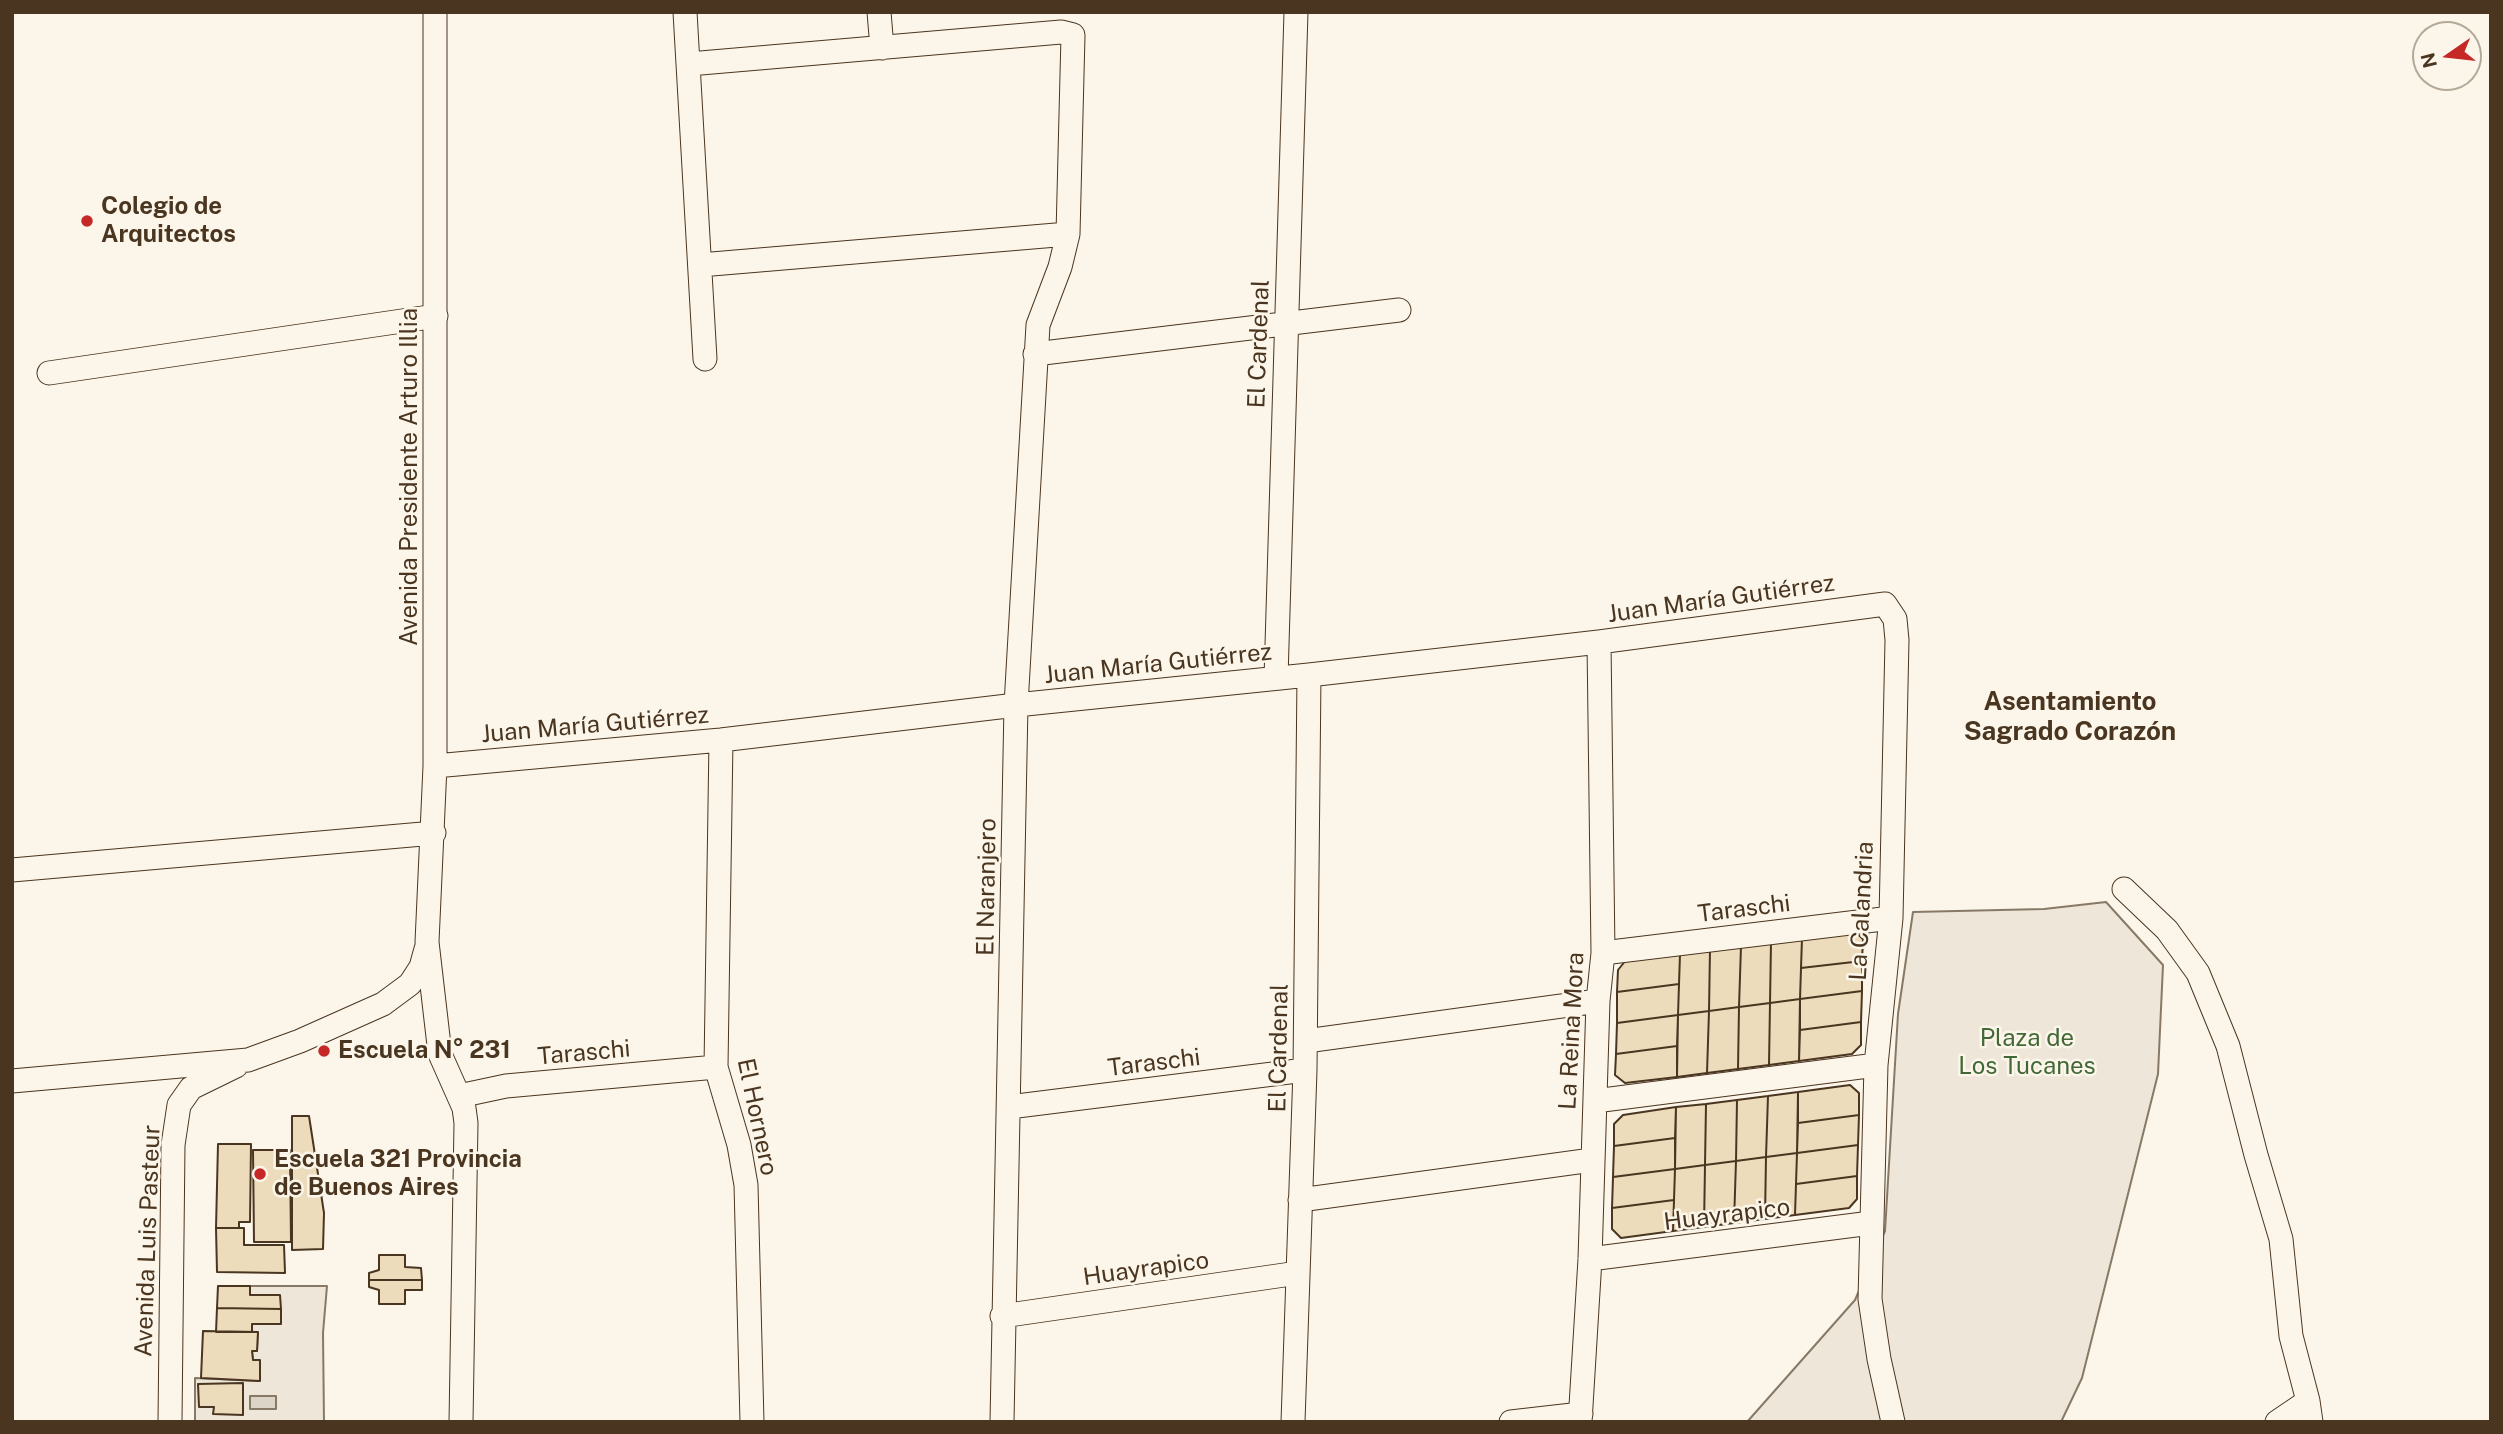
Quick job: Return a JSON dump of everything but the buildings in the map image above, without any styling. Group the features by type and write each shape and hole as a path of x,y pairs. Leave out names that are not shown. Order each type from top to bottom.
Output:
{"street":[{"name":"Avenida Presidente Arturo Illia","path":"427,942 435,766 435,12"},
{"path":"685,12 705,359"},
{"path":"689,64 882,48 879,12"},
{"name":"El Cardenal","path":"1276,678 1296,12"},
{"name":"El Naranjero","path":"882,48 1061,32 1073,34 1068,234 1060,267 1038,325 1016,705 1002,1422"},
{"path":"700,265 1068,234"},
{"path":"1035,355 1399,310"},
{"path":"49,373 436,316"},
{"name":"Juan María Gutiérrez","path":"435,766 721,740 1016,705 1309,675 1599,642 1885,604"},
{"name":"La Calandria","path":"1885,604 1895,619 1897,640 1891,918 1876,1065 1870,1299 1879,1359 1893,1422"},
{"name":"La Reina Mora","path":"1580,1418 1590,1259 1598,1001 1603,953 1599,642"},
{"name":"El Cardenal","path":"1293,1422 1306,1070 1309,675"},
{"name":"El Hornero","path":"721,740 716,1067 740,1145 746,1185 752,1422"},
{"path":"12,870 434,833"},
{"path":"2124,889 2167,930 2197,972 2228,1046 2281,1239 2291,1336 2309,1411 2277,1422"},
{"name":"Taraschi","path":"1603,953 1891,918"},
{"path":"12,1081 248,1060 300,1041 383,1004 410,984 421,967 427,942"},
{"path":"427,942 440,1054 464,1108 466,1122 461,1422"},
{"path":"1306,1041 1598,1001"},
{"name":"Avenida Luis Pasteur","path":"170,1422 173,1145 179,1105 191,1087 248,1060"},
{"path":"1595,1101 1876,1065"},
{"name":"Taraschi","path":"458,1096 506,1086 716,1067"},
{"name":"Taraschi","path":"1009,1107 1306,1070"},
{"path":"1300,1200 1592,1160"},
{"name":"Huayrapico","path":"1590,1259 1871,1223"},
{"name":"Huayrapico","path":"1002,1316 1298,1273"},
{"path":"1511,1422 1580,1418"}],"green space":[{"name":"Plaza de Los Tucanes","path":"2106,902 2163,965 2158,1074 2082,1378 2061,1422 1747,1422 1855,1300 1885,1231 1898,1014 1913,912 2044,909"},
{"path":"250,1286 327,1286 323,1333 324,1422 195,1422 195,1378 259,1381 260,1361 253,1360 252,1351 257,1351 258,1333 252,1332 252,1324 280,1324 280,1296 250,1295"}],"shaded area":[{"path":"250,1396 276,1396 276,1409 250,1409"}],"place":[{"name":"Colegio de Arquitectos","path":"87,221"},
{"name":"Escuela N° 231","path":"324,1051"},
{"name":"Escuela 321 Provincia de Buenos Aires","path":"260,1174"}],"district":[{"name":"Asentamiento Sagrado Corazón","path":"2070,717"}]}
